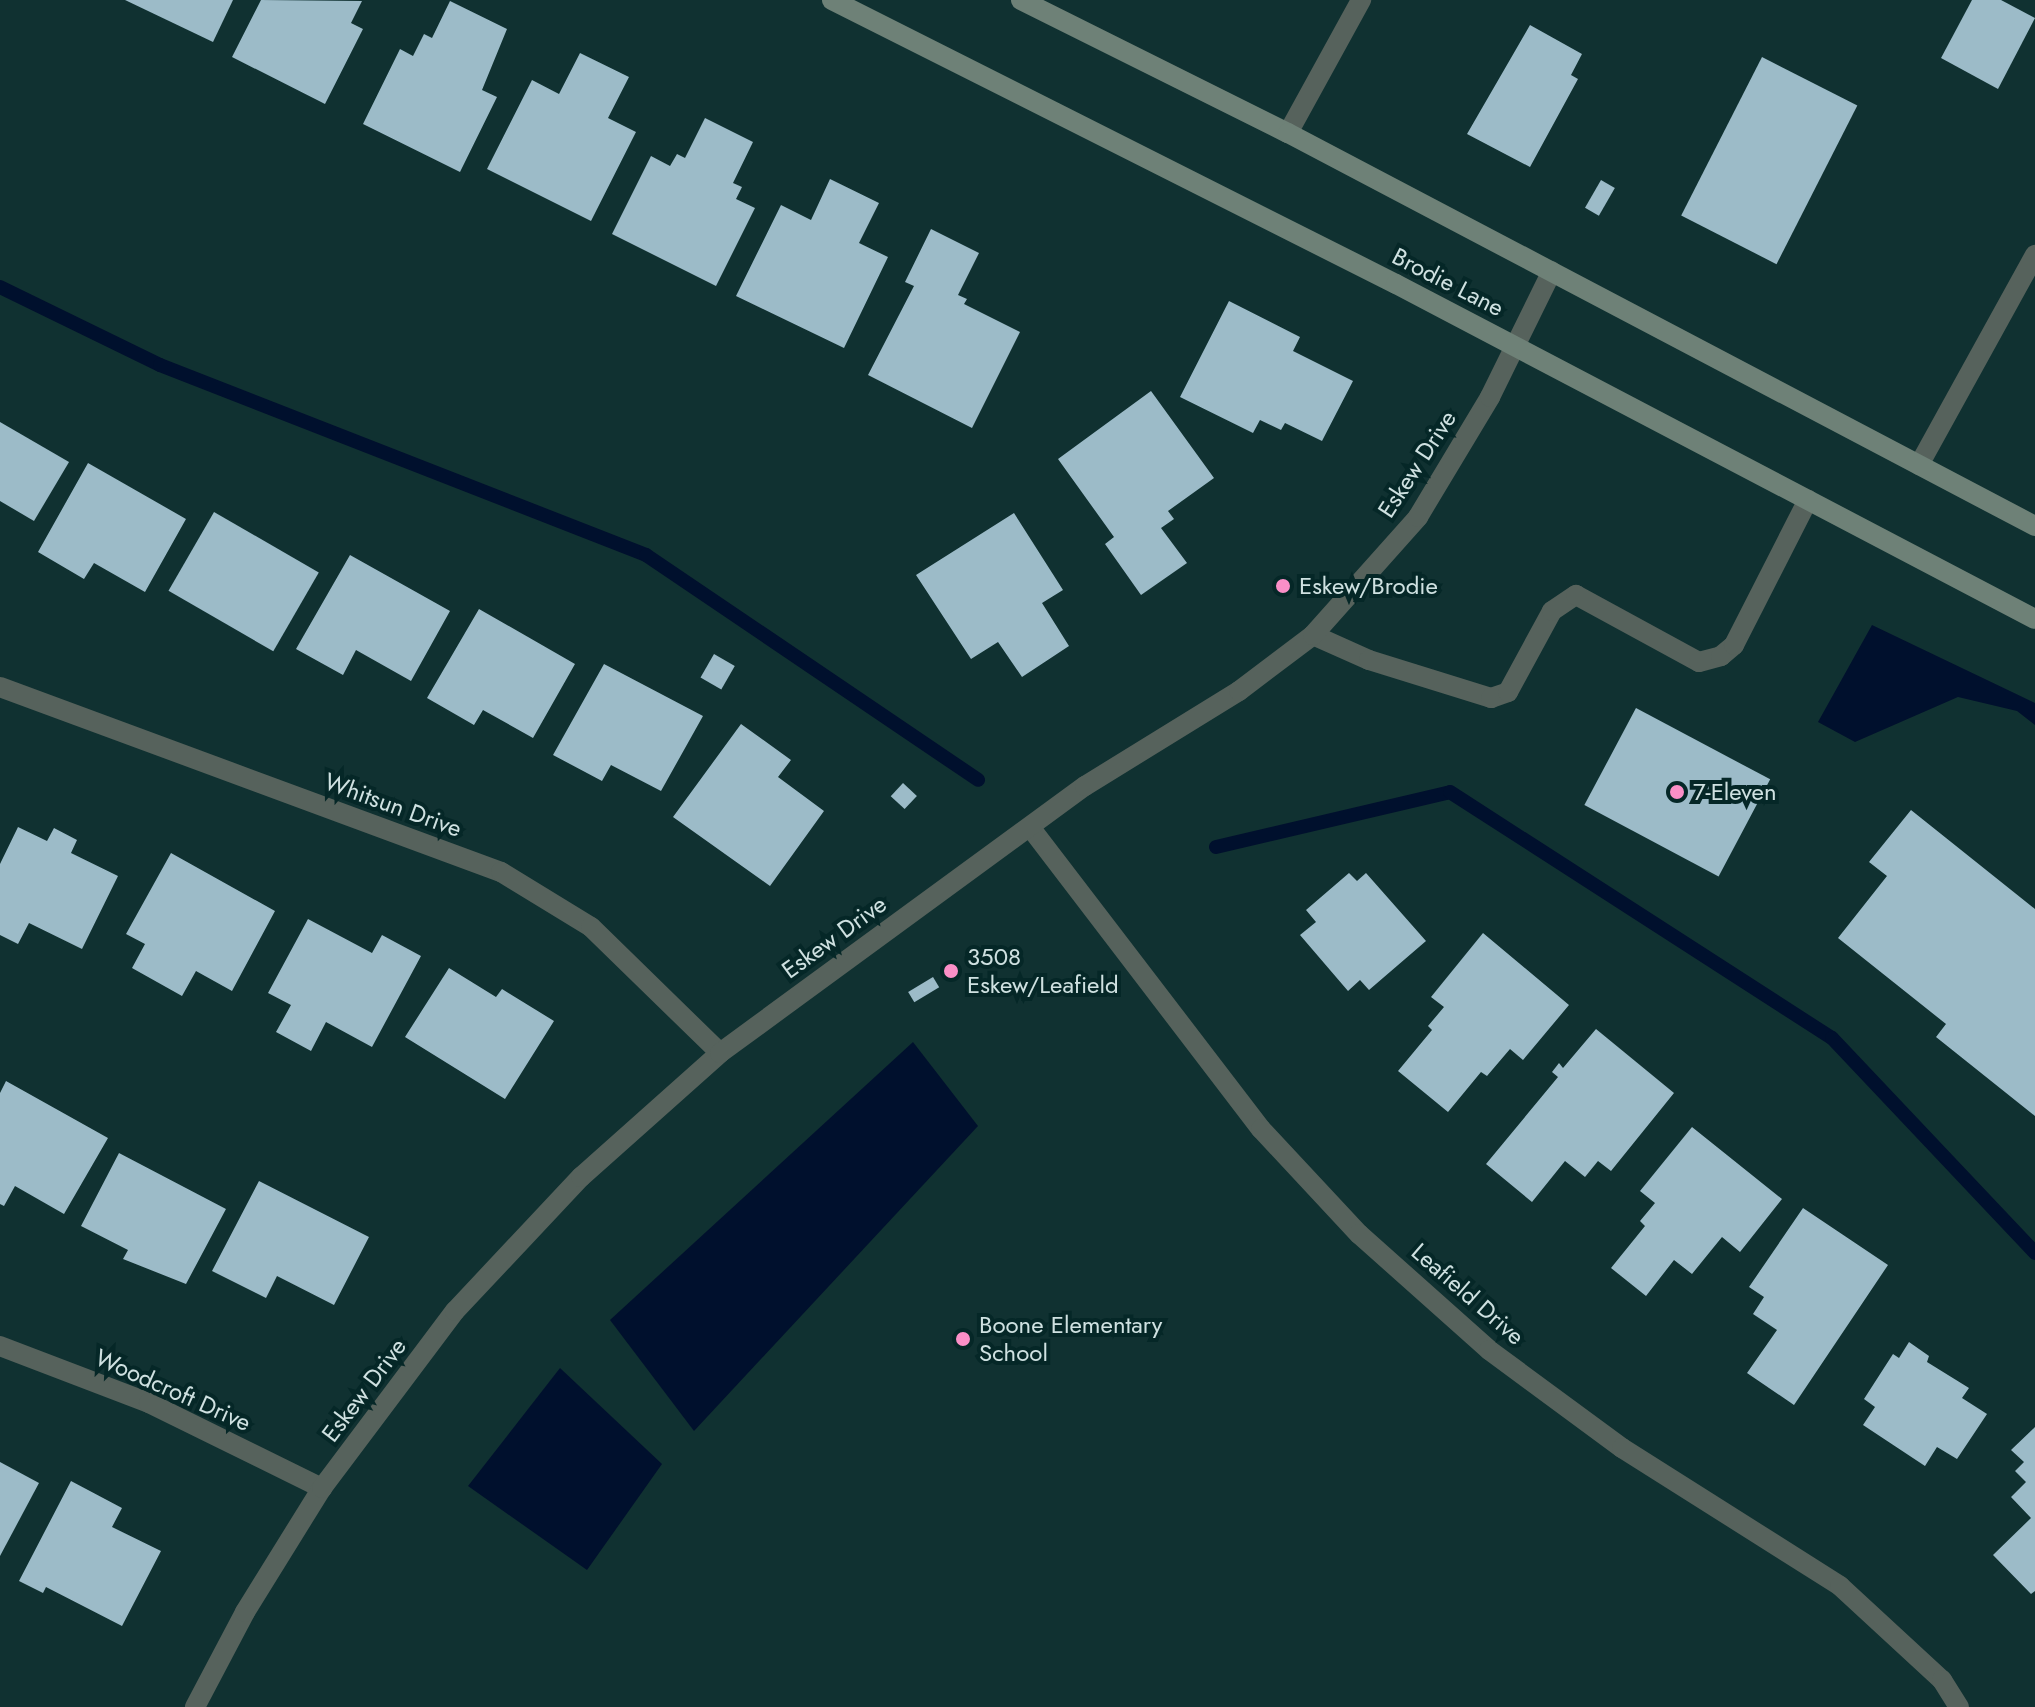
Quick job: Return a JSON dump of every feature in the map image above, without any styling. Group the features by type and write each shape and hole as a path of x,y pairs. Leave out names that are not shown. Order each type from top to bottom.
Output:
{"main road":[{"name":"Brodie Lane","path":"832,0 1515,346 2035,619"},
{"path":"1021,0 1288,133 2035,526"}],"street":[{"path":"1288,133 1361,0"},
{"path":"1919,465 2035,255"},
{"name":"Eskew Drive","path":"195,1707 245,1612 322,1488 455,1311 581,1177 720,1053 1085,786 1239,691 1313,635 1418,517 1467,439 1552,271"},
{"path":"1313,635 1383,665 1491,698 1508,692 1552,611 1576,595 1699,662 1721,656 1734,645 1808,500"},
{"name":"Whitsun Drive","path":"0,687 501,872 591,927 720,1053"},
{"name":"Leafield Drive","path":"1030,827 1261,1129 1359,1234 1489,1350 1622,1448 1840,1586 1942,1680 1959,1707"},
{"name":"Woodcroft Drive","path":"0,1346 149,1403 322,1488"}],"water":[{"path":"1872,625 2035,703 2035,725 2017,711 1958,697 1855,742 1818,722"},
{"path":"913,1042 978,1126 694,1431 610,1320"},
{"path":"560,1368 662,1464 587,1570 468,1486"}],"building":[{"path":"125,0 233,0 213,42"},
{"path":"261,0 362,1 351,23 363,29 325,104 232,57"},
{"path":"1972,0 2001,0 2035,18 1998,89 1941,58"},
{"path":"450,1 507,29 482,90 497,97 460,172 363,124 400,49 413,56 424,34 432,38"},
{"path":"1530,25 1582,54 1571,75 1578,79 1530,167 1467,134"},
{"path":"580,53 629,77 608,118 636,132 591,221 487,169 532,80 559,94"},
{"path":"1762,57 1857,106 1777,264 1681,216"},
{"path":"705,118 753,142 733,183 742,187 736,199 755,208 716,286 612,234 651,156 670,166 677,154 685,158"},
{"path":"830,179 879,203 859,243 888,257 844,348 736,296 781,205 811,220"},
{"path":"1601,180 1615,188 1599,216 1585,208"},
{"path":"931,229 979,253 958,295 967,299 964,304 1020,332 972,428 868,375 914,286 905,282"},
{"path":"1229,301 1300,337 1293,351 1353,381 1322,441 1285,423 1281,430 1260,420 1253,433 1180,397"},
{"path":"1151,391 1214,478 1168,511 1174,519 1161,528 1187,563 1141,595 1105,544 1114,537 1058,459"},
{"path":"0,422 69,462 34,521 0,501"},
{"path":"88,463 186,519 145,592 94,563 84,579 38,552"},
{"path":"214,512 319,572 273,651 169,591"},
{"path":"1014,513 1063,590 1042,603 1069,646 1022,677 998,642 971,659 916,575"},
{"path":"350,555 450,611 411,681 356,650 343,675 296,649"},
{"path":"479,609 575,664 533,738 483,710 474,725 427,698"},
{"path":"714,654 735,666 721,689 700,677"},
{"path":"604,664 703,716 661,791 611,765 602,781 553,755"},
{"name":"7-Eleven","path":"1636,708 1770,779 1719,876 1584,805"},
{"path":"741,724 791,760 778,777 824,811 770,886 673,817"},
{"path":"903,783 917,796 905,809 891,796"},
{"path":"1911,810 2035,909 2035,1116 1936,1037 1946,1024 1838,938 1887,876 1869,862"},
{"path":"18,827 47,841 54,828 77,840 71,853 118,876 82,949 29,923 18,944 0,935 0,864"},
{"path":"171,853 275,911 232,991 196,971 182,996 132,968 145,944 126,934"},
{"path":"1349,873 1357,881 1366,873 1426,941 1369,990 1360,980 1348,991 1300,935 1316,922 1306,910"},
{"path":"308,919 372,953 382,935 421,956 372,1047 326,1022 311,1051 276,1032 291,1005 268,993"},
{"path":"1483,933 1569,1005 1523,1060 1510,1049 1487,1076 1481,1072 1448,1112 1398,1071 1432,1030 1428,1026 1444,1007 1431,997"},
{"path":"449,968 496,997 502,989 554,1021 505,1099 405,1037"},
{"path":"933,977 939,987 914,1002 908,992"},
{"path":"1596,1029 1674,1093 1611,1171 1598,1161 1585,1177 1565,1161 1532,1202 1486,1164 1558,1077 1552,1072 1559,1063 1563,1068"},
{"path":"6,1081 108,1138 64,1214 15,1186 4,1206 0,1204 0,1093"},
{"path":"1692,1127 1782,1199 1740,1252 1722,1237 1692,1274 1674,1260 1646,1296 1611,1268 1645,1226 1640,1221 1655,1203 1640,1191"},
{"path":"119,1153 226,1209 186,1284 123,1259 128,1250 81,1226"},
{"path":"259,1181 369,1237 334,1305 277,1276 266,1298 212,1271"},
{"path":"1803,1208 1888,1265 1794,1405 1747,1373 1777,1330 1753,1314 1764,1297 1749,1287"},
{"path":"1909,1342 1929,1356 1927,1362 1969,1388 1962,1398 1987,1414 1957,1459 1937,1447 1925,1466 1863,1425 1875,1407 1864,1399 1893,1354 1899,1358"},
{"path":"2035,1427 2035,1591 2031,1594 1993,1555 2031,1518 2011,1497 2026,1482 2015,1471 2024,1462 2011,1450"},
{"path":"0,1462 39,1483 0,1556"},
{"path":"71,1481 122,1508 112,1527 161,1551 122,1626 46,1587 43,1593 19,1581"}],"waterway":[{"path":"0,287 160,365 646,555 978,780"},
{"path":"1216,847 1450,792 1832,1038 2035,1253"}],"place":[{"name":"Eskew/Brodie","path":"1283,586"},
{"name":"7-Eleven","path":"1677,792"},
{"name":"3508 Eskew/Leafield","path":"951,971"},
{"name":"Boone Elementary School","path":"963,1339"}]}
